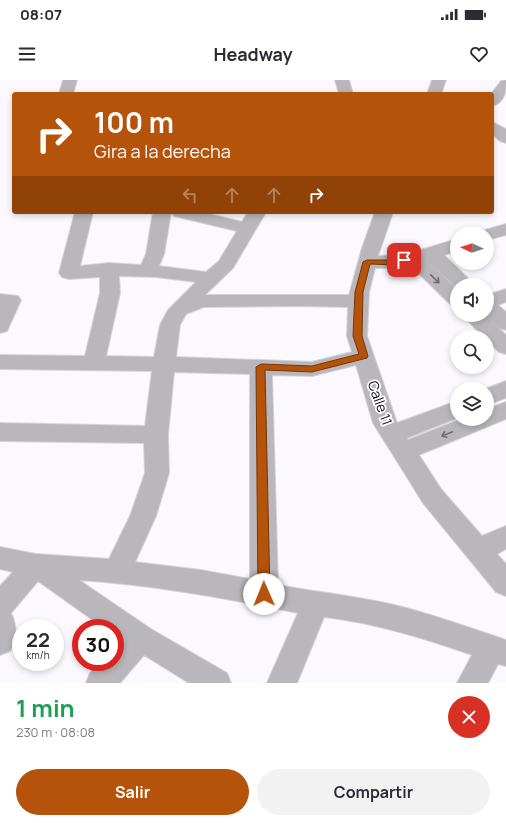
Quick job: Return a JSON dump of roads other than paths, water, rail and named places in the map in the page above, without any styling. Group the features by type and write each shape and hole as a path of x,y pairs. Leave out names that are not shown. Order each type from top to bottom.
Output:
{"street":[{"path":"67,92 70,80"},
{"path":"342,80 345,92"},
{"path":"435,92 439,80"},
{"path":"494,99 506,84"},
{"path":"494,128 506,138"},
{"path":"84,214 69,272 108,269 148,270 179,273 210,279"},
{"path":"148,270 155,254 162,214"},
{"path":"188,214 247,228"},
{"path":"117,572 143,516 157,473 156,435 170,325 178,310 226,264 256,214"},
{"name":"Calle 11","path":"382,214 359,292 357,336 385,423 432,496 506,584"},
{"path":"494,233 506,229"},
{"path":"367,262 395,262 422,256 450,247"},
{"path":"422,256 455,278"},
{"path":"422,256 450,291"},
{"path":"94,363 110,293 108,269"},
{"path":"494,299 506,295"},
{"path":"0,300 11,300 0,326"},
{"path":"178,310 202,301 359,301"},
{"path":"494,312 506,323"},
{"path":"480,322 506,347"},
{"path":"0,362 164,364 312,369 364,356"},
{"path":"261,367 264,594"},
{"path":"494,394 506,389"},
{"path":"494,415 506,410"},
{"path":"398,443 450,413"},
{"path":"398,443 459,426"},
{"path":"0,432 156,435"},
{"path":"477,550 506,537"},
{"path":"0,558 36,565 117,572 201,582 316,604 343,607 409,621 499,651 472,683"},
{"path":"0,606 36,565"},
{"path":"36,565 141,638 216,683"},
{"path":"282,683 316,604"},
{"path":"0,620 2,639 0,642"},
{"path":"101,683 141,638"}]}
